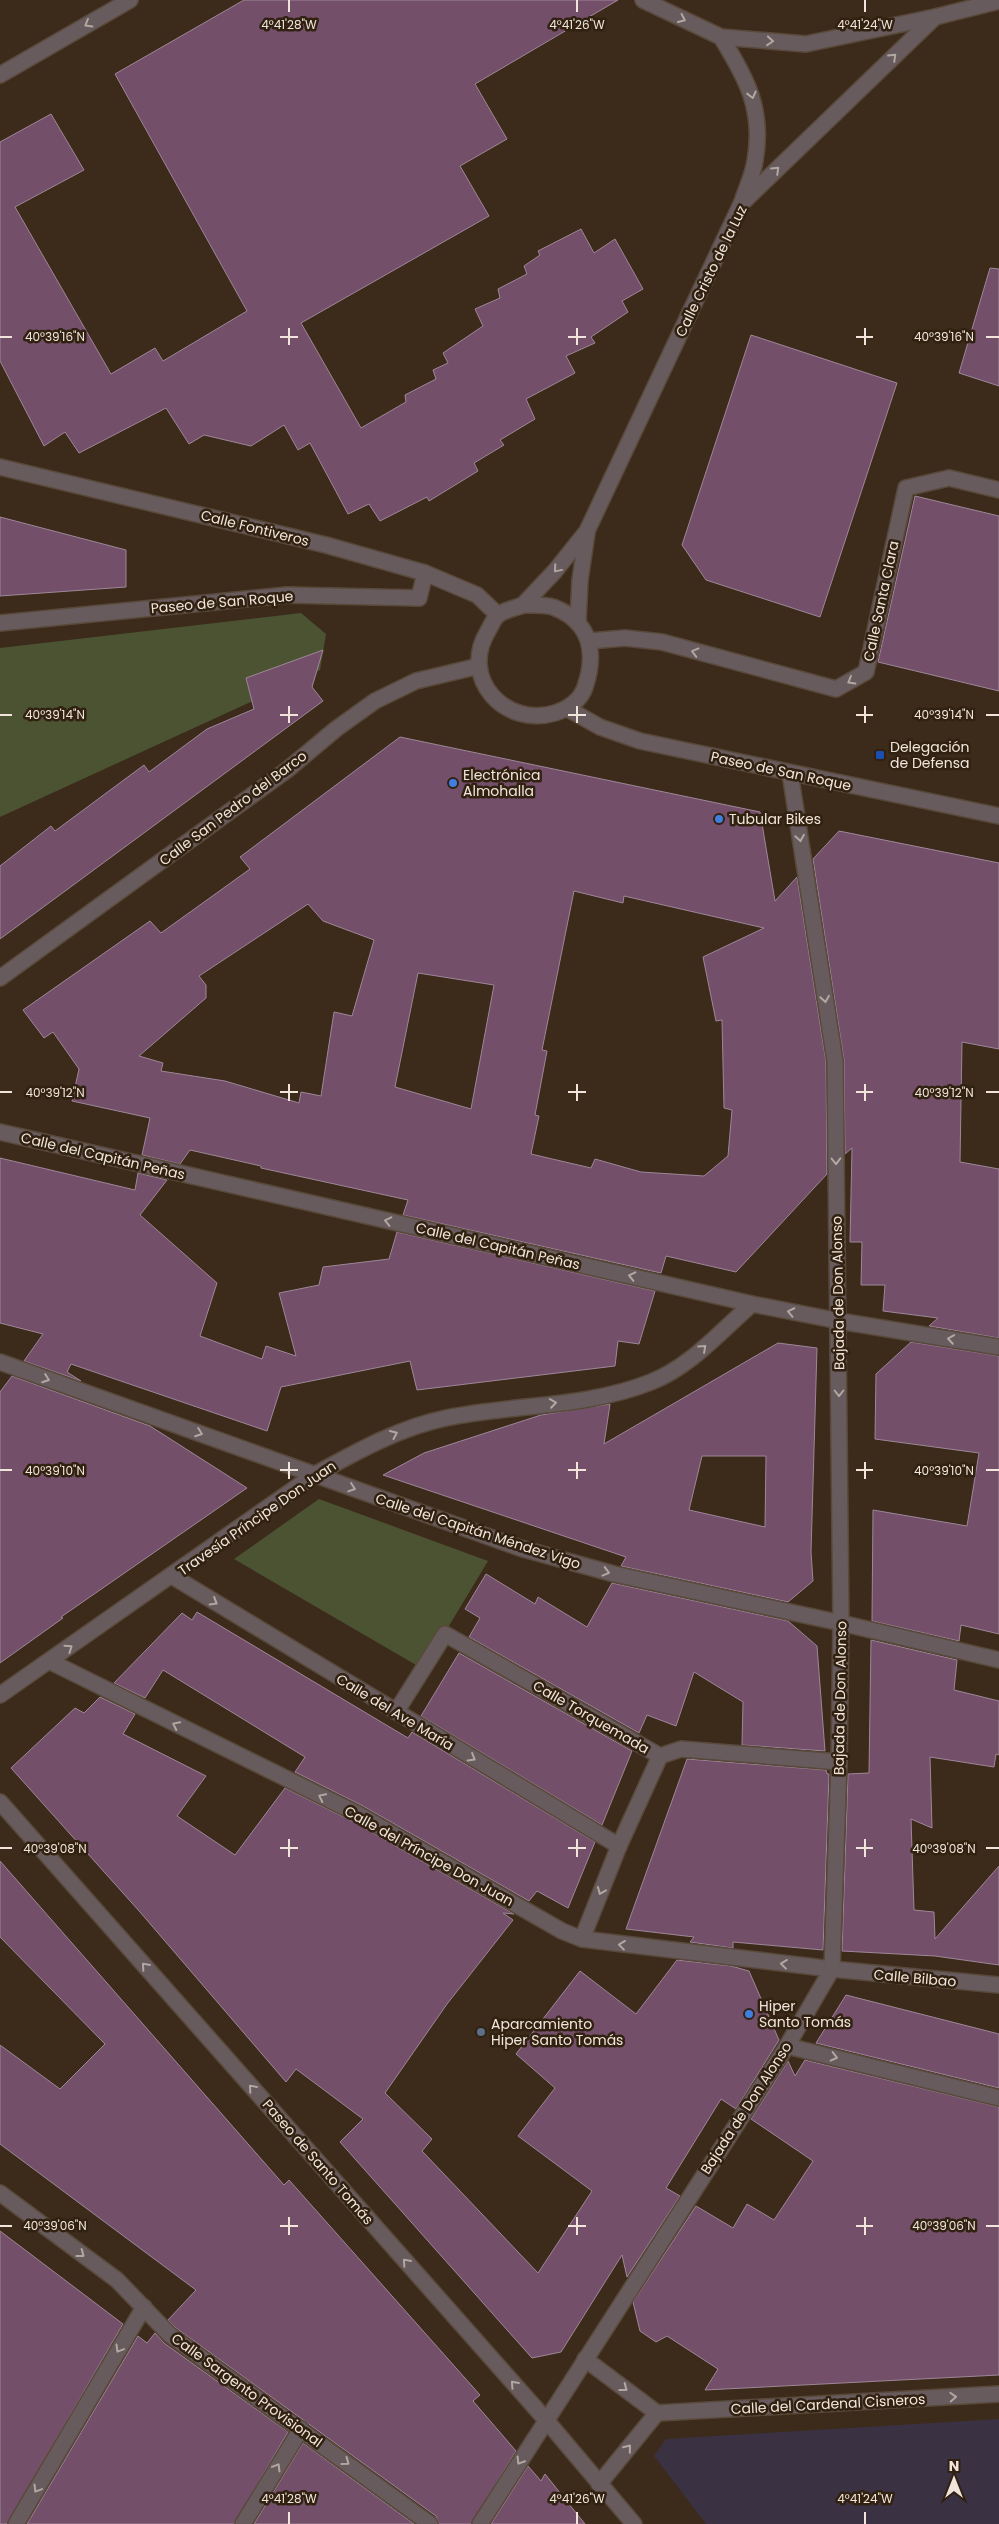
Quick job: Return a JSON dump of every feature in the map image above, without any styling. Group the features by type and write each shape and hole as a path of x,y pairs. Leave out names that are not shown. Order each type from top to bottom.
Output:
{"street":[{"path":"0,75 130,0"},
{"path":"643,0 721,37 806,44 935,17"},
{"name":"Calle Cristo de la Luz","path":"523,605 555,571 587,531 741,204 935,17 999,1"},
{"path":"721,37 750,88 757,117 755,162 741,204"},
{"name":"Calle Fontiveros","path":"0,467 326,545 425,573 477,596 498,615"},
{"name":"Calle Santa Clara","path":"589,641 625,638 662,642 836,689 866,672 906,488 949,478 999,490"},
{"name":"Calle Cristo de la Luz","path":"578,621 580,580 587,531"},
{"name":"Paseo de San Roque","path":"0,623 287,595 419,598 425,573"},
{"path":"523,605 552,606 578,621 589,641 591,669 584,691 568,709 540,717 510,711 489,694 479,666 483,638 498,615 523,605"},
{"name":"Calle San Pedro del Barco","path":"0,978 286,770 336,729 375,701 416,681 479,666"},
{"name":"Paseo de San Roque","path":"568,709 600,727 640,741 999,816"},
{"name":"Bajada de Don Alonso","path":"480,2524 787,2046 832,1970 839,1762 841,1622 835,1061 790,773"},
{"name":"Calle del Capitán Peñas","path":"0,1132 752,1304 839,1321 999,1347"},
{"name":"Travesía Príncipe Don Juan","path":"0,1695 314,1475 358,1450 400,1431 446,1418 612,1395 652,1382 688,1361 752,1304"},
{"name":"Calle del Capitán Méndez Vigo","path":"0,1362 520,1548 614,1574 841,1622 999,1660"},
{"name":"Calle del Ave María","path":"172,1576 619,1846"},
{"name":"Calle Torquemada","path":"396,1712 445,1634 660,1756 681,1749 839,1762"},
{"name":"Calle del Príncipe Don Juan","path":"49,1661 358,1814 562,1931 582,1939 832,1970"},
{"path":"582,1939 619,1846 660,1756"},
{"name":"Paseo de Santo Tomás","path":"0,1802 546,2420 634,2524"},
{"name":"Calle Bilbao","path":"832,1970 999,1986"},
{"path":"787,2046 999,2098"},
{"name":"Calle Sargento Provisional","path":"0,2193 117,2280 170,2335 430,2524"},
{"path":"16,2524 144,2307"},
{"path":"585,2358 658,2413 599,2484"},
{"name":"Calle del Cardenal Cisneros","path":"658,2413 999,2394"},
{"path":"243,2524 300,2429"}],"shaded area":[{"path":"999,2419 999,2524 706,2524 654,2456 666,2439"}],"green space":[{"path":"301,613 326,634 320,670 0,817 0,648"},
{"path":"319,1499 488,1561 423,1669 234,1559"}],"building":[{"path":"244,0 618,0 475,84 507,139 460,166 489,216 301,323 361,428 406,402 405,395 436,379 433,370 448,363 443,353 483,326 475,309 500,298 498,289 527,274 524,266 540,255 538,251 581,229 594,253 615,239 643,289 622,301 628,312 591,337 595,343 566,356 575,373 526,399 535,419 500,440 504,445 474,463 478,471 429,501 427,497 380,521 369,504 348,514 310,443 298,450 284,425 251,446 204,435 189,444 166,408 79,453 65,432 44,446 0,361 0,142 51,114 84,170 15,207 111,374 155,348 163,361 247,311 115,74"},
{"path":"990,268 999,269 999,386 959,373"},
{"path":"751,335 897,383 820,617 706,580 682,545"},
{"path":"915,496 999,516 999,691 878,662"},
{"path":"0,517 126,550 126,587 0,596"},
{"path":"323,650 312,687 323,701 0,939 0,866 51,826 55,831 144,765 149,772 207,729 254,709 246,678"},
{"path":"400,737 760,812 775,901 797,877 826,1062 827,1174 736,1272 666,1256 661,1273 403,1215 408,1200 261,1168 261,1166 190,1150 180,1164 142,1155 150,1118 72,1101 79,1069 53,1032 44,1038 23,1010 150,921 161,933 250,869 240,857","holes":["574,891 623,903 624,896 764,928 703,957 716,1021 722,1020 724,1108 732,1110 728,1156 704,1176 641,1172 595,1159 591,1168 531,1154 539,1116 535,1115 547,1051 542,1050","308,904 323,921 374,940 352,1016 334,1012 321,1096 301,1092 299,1103 225,1081 161,1071 163,1063 139,1056 206,998 206,985 199,976","418,973 494,985 471,1109 395,1087"]},
{"path":"839,831 999,863 999,1049 962,1042 960,1162 999,1169 999,1338 929,1326 938,1318 883,1311 885,1285 861,1285 862,1242 850,1242 852,1148 845,1154 844,1060 813,859"},
{"path":"0,1158 135,1190 138,1173 167,1180 140,1215 217,1283 200,1336 262,1359 266,1346 296,1356 279,1293 319,1285 323,1267 389,1259 397,1232 655,1291 639,1344 618,1341 615,1366 417,1390 410,1361 281,1387 267,1431 71,1364 67,1372 81,1381 24,1361 43,1334 0,1323"},
{"path":"911,1342 999,1356 999,1634 961,1625 959,1641 872,1621 873,1510 967,1526 979,1453 875,1439 876,1374"},
{"path":"778,1343 817,1348 811,1552 813,1581 788,1602 621,1566 626,1557 383,1475 424,1453 541,1415 610,1404 604,1444","holes":["702,1456 766,1456 765,1527 689,1510"]},
{"path":"12,1376 150,1426 247,1488 61,1617 63,1618 0,1663 0,1392"},
{"path":"486,1574 535,1604 538,1597 587,1627 612,1583 788,1621 817,1646 825,1751 742,1745 743,1702 694,1672 676,1726 647,1715 639,1733 469,1637 480,1618 465,1609"},
{"path":"197,1612 408,1738 412,1732 595,1842 568,1908 537,1891 529,1901 363,1806 295,1772 305,1757 163,1670 145,1698 114,1683 182,1613 192,1620"},
{"path":"871,1640 957,1660 954,1690 999,1701 999,1755 996,1754 994,1767 930,1757 932,1828 911,1819 914,1910 934,1912 935,1939 999,1866 999,1965 935,1956 842,1951 848,1774 869,1773"},
{"path":"459,1653 632,1751 602,1825 421,1716"},
{"path":"100,1697 135,1714 123,1734 206,1776 177,1816 235,1855 285,1788 354,1822 514,1914 503,1913 513,1920 447,2004 385,2093 432,2139 422,2151 538,2273 592,2191 518,2136 555,2088 516,2054 580,1971 636,2014 677,1960 731,1966 749,1971 779,2040 736,2109 721,2099 666,2188 680,2196 627,2277 622,2255 561,2352 532,2358 340,2142 363,2119 296,2069 286,2082 140,1912 11,1768 75,1708 84,1713"},
{"path":"687,1759 826,1770 827,1774 829,1774 823,1950 733,1942 733,1948 690,1942 694,1937 626,1929"},
{"path":"0,1861 284,2185 289,2180 480,2395 473,2401 516,2451 471,2524 439,2524 436,2516 176,2328 168,2320 196,2290 0,2144 0,2045 60,2089 105,2044 0,1937"},
{"path":"846,1995 999,2034 999,2088 816,2043"},
{"path":"805,2060 999,2107 999,2375 705,2390 718,2369 667,2336 656,2342 640,2331 633,2302 696,2206 733,2228 747,2204 774,2220 813,2161 751,2119 788,2061 795,2076"},
{"path":"0,2231 123,2324 7,2524 0,2524"},
{"path":"155,2333 164,2343 288,2432 234,2524 27,2524 138,2336 147,2343"},
{"path":"303,2443 414,2524 254,2524"},
{"path":"528,2466 541,2481 545,2474 585,2524 491,2524"}],"place":[{"name":"Delegación de Defensa","path":"880,755"},
{"name":"Electrónica Almohalla","path":"453,783"},
{"name":"Tubular Bikes","path":"719,819"},
{"name":"Hiper Santo Tomás","path":"749,2014"},
{"name":"Aparcamiento Hiper Santo Tomás","path":"481,2032"}]}
